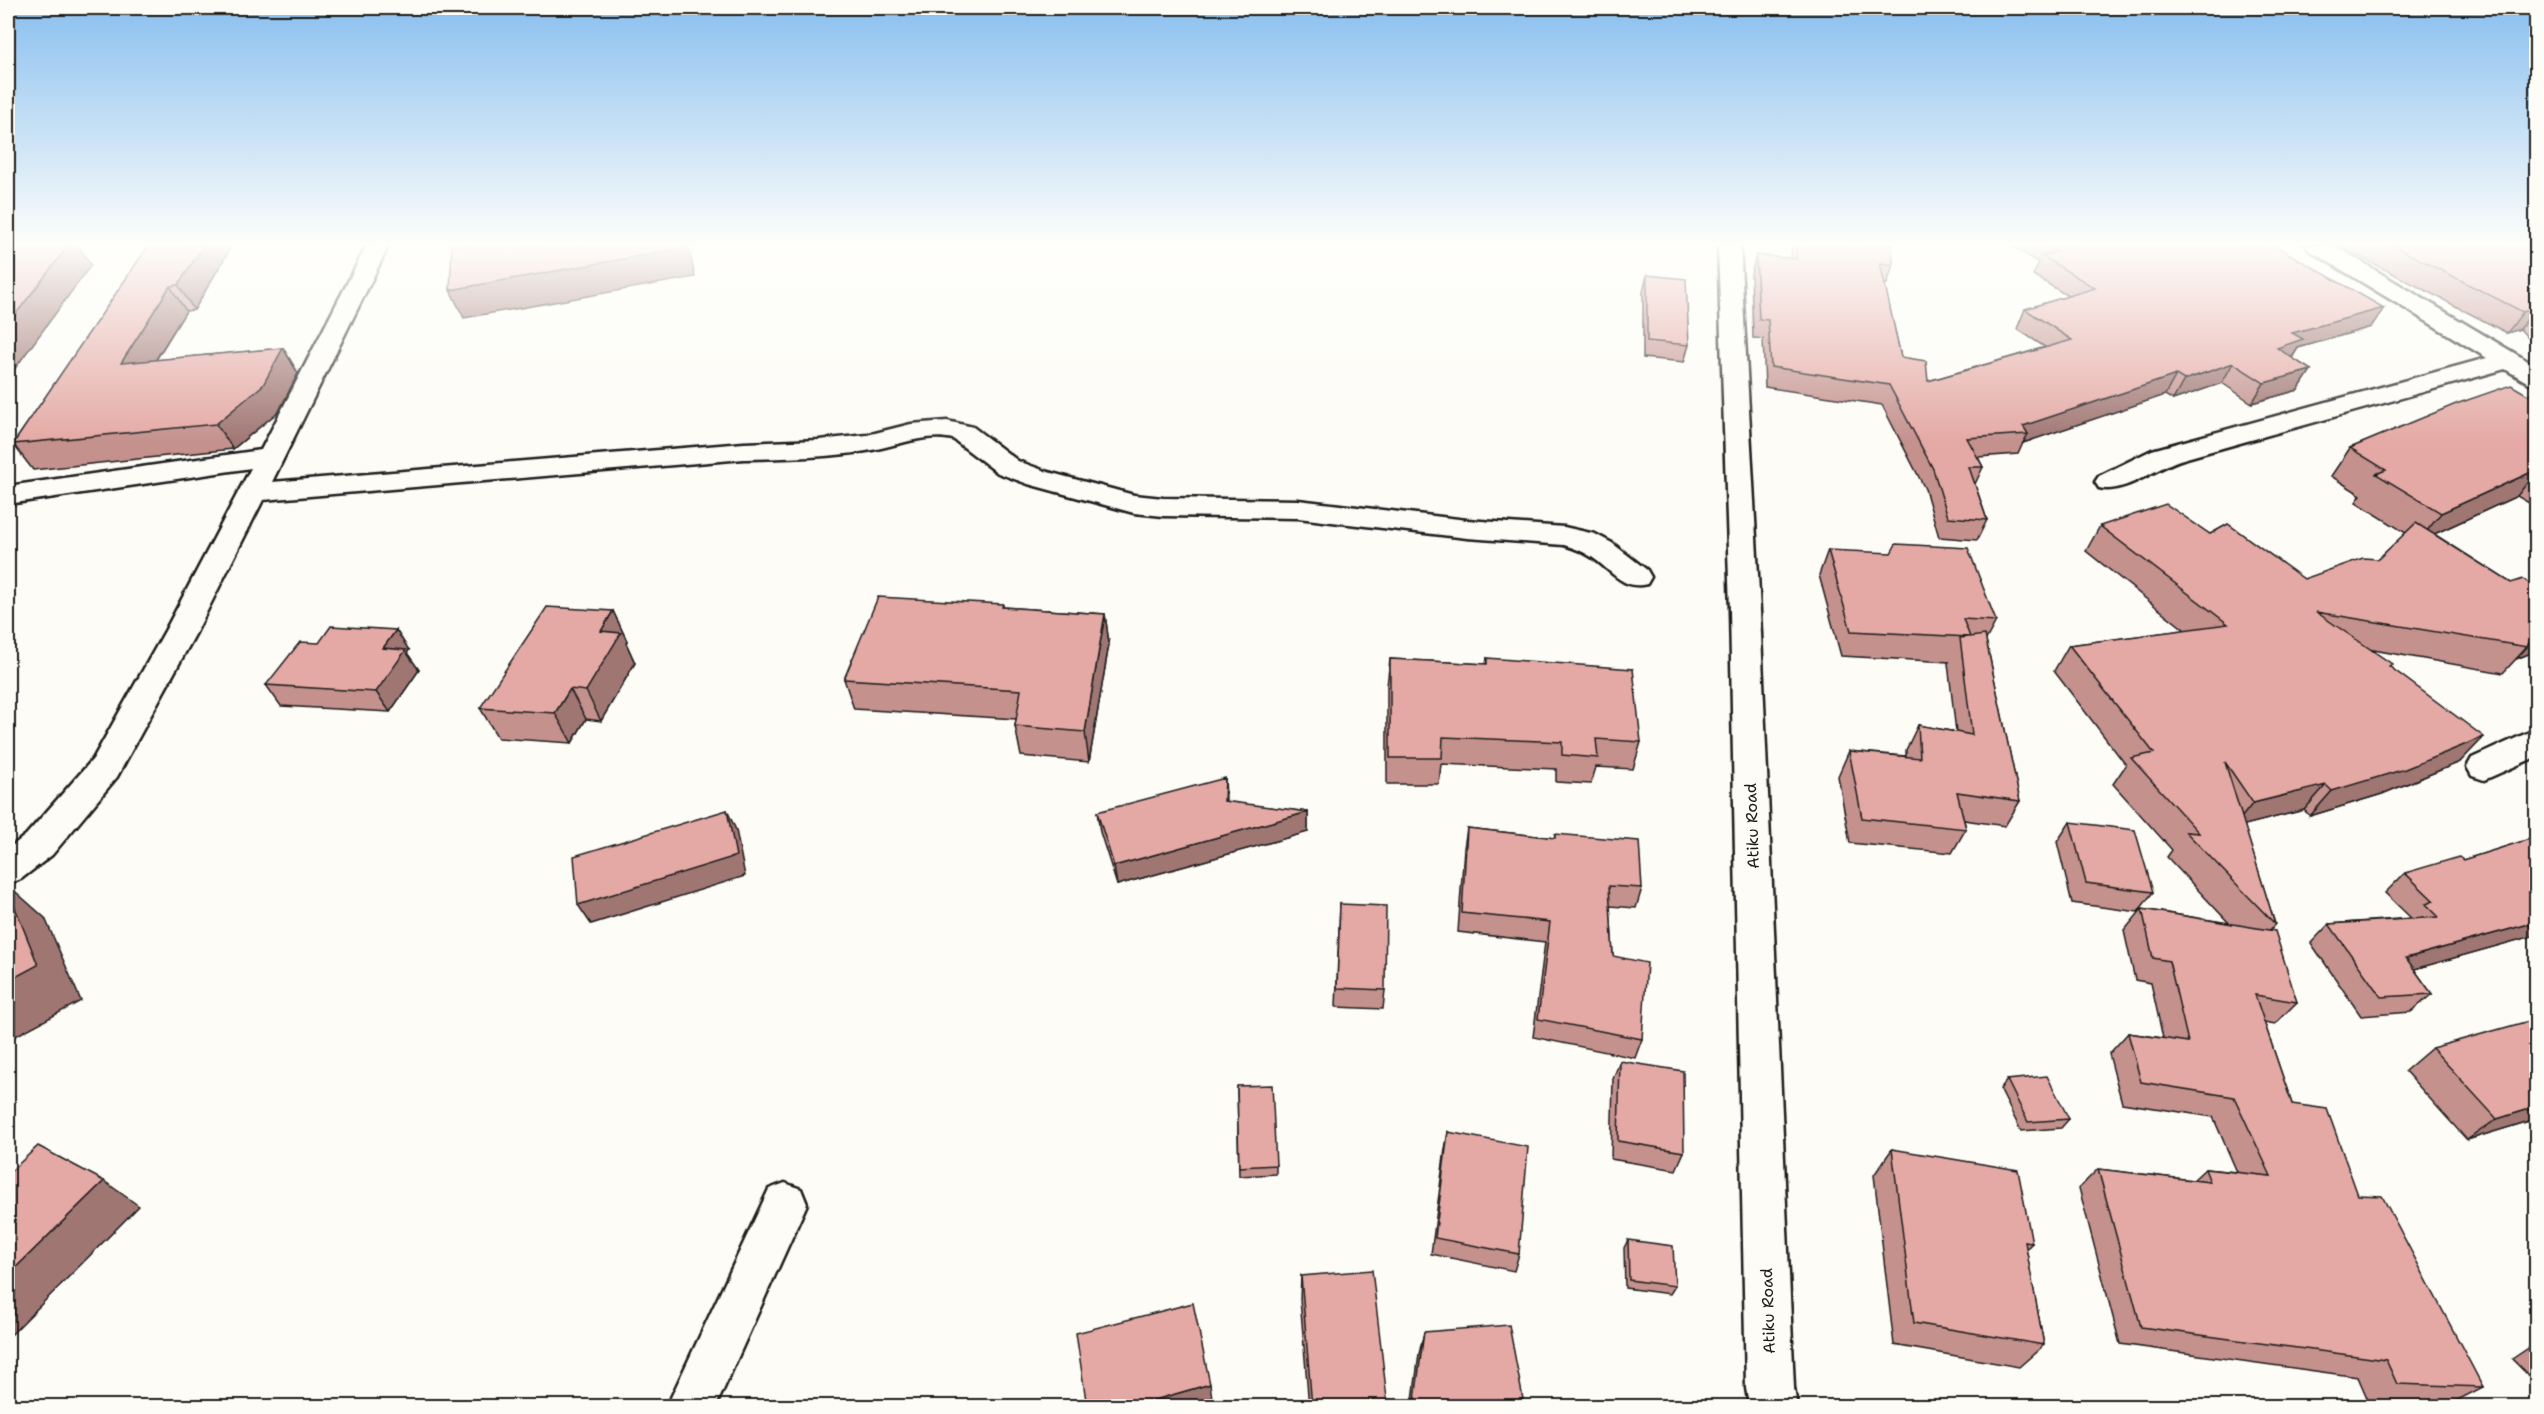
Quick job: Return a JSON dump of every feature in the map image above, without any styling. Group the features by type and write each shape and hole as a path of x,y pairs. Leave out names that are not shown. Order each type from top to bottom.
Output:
{"street":[{"path":"8,869 39,845 105,768 254,492 345,311"},
{"name":"Atiku Road","path":"1732,311 1746,623 1770,1388 1773,1407"},
{"path":"2425,311 2536,377"},
{"path":"2109,482 2162,456 2506,360"},
{"path":"254,492 732,452 819,448 867,443 911,432 947,429 963,433 1008,467 1038,478 1134,504 1163,507 1298,508 1467,529 1564,537 1585,541 1602,550 1636,577"},
{"path":"8,495 271,457"},
{"path":"2484,766 2536,742"},
{"path":"691,1407 785,1204"}],"building":[{"path":"8,311 18,311 8,324"},
{"path":"104,311 154,311 121,363 283,348 263,385 216,424 13,444"},
{"path":"1647,311 1687,311 1689,345 1647,341"},
{"path":"1759,311 1891,311 1901,357 1926,361 1928,381 2072,340 2028,311 2373,311 2292,333 2303,339 2277,348 2311,370 2264,383 2233,363 2184,380 2176,375 2023,426 2028,434 1967,438 1983,467 1969,467 1987,520 1948,517 1933,469 1889,385 1771,367 1768,320 1759,319"},
{"path":"2511,385 2528,395 2536,392 2536,470 2441,513 2376,474 2386,470 2350,448 2456,404"},
{"path":"2166,504 2210,534 2228,524 2304,579 2363,558 2378,559 2416,523 2511,583 2523,579 2536,588 2536,634 2532,636 2527,647 2316,612 2392,664 2389,666 2484,737 2405,769 2332,791 2326,785 2253,803 2225,762 2275,924 2186,832 2199,833 2131,758 2154,753 2069,645 2228,624 2100,526"},
{"path":"1896,544 1968,548 1996,621 1963,619 1970,637 1985,635 2020,801 1957,792 1966,829 1862,818 1849,751 1920,758 1918,725 1972,735 1960,638 1969,637 1851,631 1828,550 1891,553"},
{"path":"878,597 1003,604 1002,607 1105,614 1085,732 1015,726 1021,690 844,679"},
{"path":"547,607 613,611 601,631 621,633 586,691 570,689 555,713 480,708"},
{"path":"331,626 396,630 383,648 406,650 376,692 266,685 300,642 319,643"},
{"path":"1487,658 1633,669 1641,742 1596,739 1598,758 1562,755 1562,742 1443,737 1442,758 1390,758 1390,659 1487,664"},
{"path":"1225,778 1224,801 1308,812 1114,866 1097,812"},
{"path":"727,810 736,856 578,905 574,856"},
{"path":"2070,822 2135,830 2153,892 2086,883"},
{"path":"1467,828 1555,838 1555,834 1639,841 1642,888 1609,886 1613,956 1647,963 1642,1039 1538,1019 1550,922 1462,913"},
{"path":"2536,837 2536,922 2406,958 2432,994 2381,997 2329,924 2439,917 2426,904 2434,901 2405,873 2459,857 2463,860"},
{"path":"8,890 38,965 8,981"},
{"path":"1340,904 1386,906 1385,990 1337,988"},
{"path":"2142,909 2275,931 2297,1002 2255,995 2292,1104 2327,1109 2358,1195 2382,1196 2483,1387 2397,1384 2386,1360 2141,1327 2098,1169 2210,1182 2205,1169 2271,1176 2234,1097 2141,1082 2128,1033 2188,1042 2169,961 2153,958"},
{"path":"2536,1019 2536,1107 2497,1119 2432,1048"},
{"path":"1620,1061 1683,1071 1684,1152 1618,1141"},
{"path":"2047,1076 2069,1119 2028,1122 2007,1080"},
{"path":"1272,1085 1276,1165 1239,1167 1237,1086"},
{"path":"1448,1132 1528,1147 1519,1254 1435,1238"},
{"path":"38,1146 104,1181 8,1275 8,1174"},
{"path":"1892,1149 2018,1170 2032,1243 2025,1242 2044,1345 1914,1323"},
{"path":"1628,1240 1673,1246 1675,1286 1629,1280"},
{"path":"1372,1270 1388,1407 1312,1407 1301,1276"},
{"path":"1193,1303 1210,1384 1130,1407 1087,1407 1076,1333"},
{"path":"1509,1325 1523,1399 1414,1407 1424,1332"}]}
